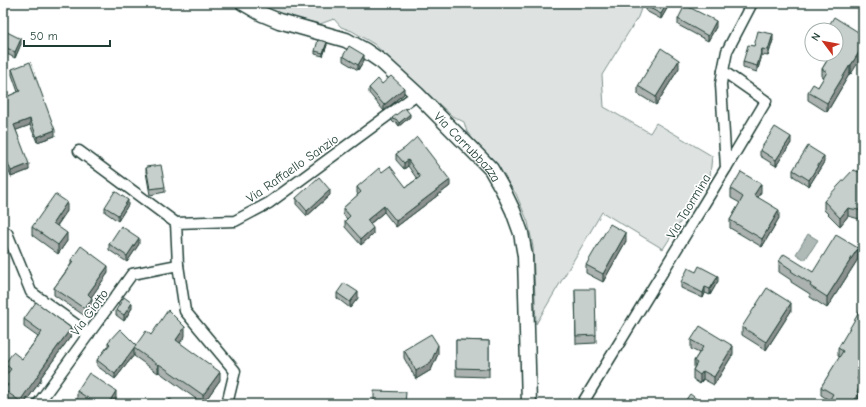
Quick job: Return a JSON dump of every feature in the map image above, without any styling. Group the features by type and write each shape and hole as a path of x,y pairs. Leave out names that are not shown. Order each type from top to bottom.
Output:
{"main road":[{"name":"Via Carrubbazza","path":"243,3 262,14 279,21 346,40 366,50 382,62 417,94 491,169 504,190 513,211 521,233 525,256 529,404"}],"street":[{"name":"Via Taormina","path":"582,404 726,168 721,84 723,71 727,51 752,3"},
{"path":"723,71 766,101 726,168"},
{"name":"Via Raffaello Sanzio","path":"176,223 235,221 268,203 417,94"},
{"path":"79,150 176,223 178,265 185,311 235,371 227,404"},
{"path":"7,233 31,292 89,334"},
{"name":"Via Giotto","path":"38,404 132,274 178,265"}],"shaded area":[{"path":"256,3 643,3 638,17 602,75 604,107 650,133 656,123 712,156 710,176 663,249 602,212 536,324 533,247 528,222 516,194 502,174 467,132 464,122 452,116 374,44 352,31 341,27 334,19 320,24 268,11"},
{"path":"808,234 818,240 805,260 796,254"}],"building":[{"path":"648,3 667,3 661,14 646,6"},
{"path":"685,5 716,21 708,36 678,19"},
{"path":"834,17 842,22 831,22"},
{"path":"844,23 863,35 863,46 827,103 808,92 813,84 818,87 827,72 822,69 826,62 844,62"},
{"path":"3,30 21,39 15,52 3,46"},
{"path":"758,31 773,34 768,50 762,49 757,66 743,62 748,45 754,46"},
{"path":"318,40 327,42 323,53 315,51"},
{"path":"349,46 364,55 358,65 343,56"},
{"path":"661,48 679,60 656,97 638,86"},
{"path":"30,62 55,130 37,137 30,119 14,125 29,164 11,171 3,150 3,95 4,98 20,91 12,69"},
{"path":"391,76 404,88 384,105 369,88 378,79 382,84"},
{"path":"405,108 410,114 399,123 396,119 394,120 392,118"},
{"path":"775,127 791,137 776,160 760,150"},
{"path":"417,137 450,180 396,221 384,206 367,220 373,228 361,239 345,221 350,216 343,208 361,192 357,187 379,168 382,172 390,166 406,187 420,177 408,160 404,163 396,154"},
{"path":"808,146 824,156 809,180 793,170"},
{"path":"161,165 165,187 150,189 146,167"},
{"path":"853,170 863,173 863,211 848,208 840,218 824,201"},
{"path":"741,172 761,184 754,195 779,210 762,239 730,220 743,197 731,189"},
{"path":"319,177 330,190 307,211 296,198"},
{"path":"115,191 128,200 118,215 105,207"},
{"path":"55,194 67,202 53,223 67,233 58,245 32,227"},
{"path":"610,224 626,233 603,274 586,265"},
{"path":"121,226 139,238 127,256 109,244"},
{"path":"836,235 858,248 827,297 810,286 811,284 779,261 784,254 813,272"},
{"path":"81,246 108,266 88,294 92,298 85,309 54,288 73,262 71,260"},
{"path":"699,266 718,276 710,289 705,287 703,293 681,282 688,268 696,272"},
{"path":"344,283 358,292 350,302 337,293"},
{"path":"767,288 791,303 766,342 742,327"},
{"path":"575,289 595,289 596,335 576,336"},
{"path":"124,297 132,303 124,315 116,310"},
{"path":"36,302 71,328 20,401 4,390 8,385 3,381 3,379 11,369 5,364 13,352 22,359 42,332 24,319"},
{"path":"861,309 863,310 863,366 857,379 863,382 857,392 859,393 852,404 835,404 829,401 833,394 821,387 843,351 838,348"},
{"path":"168,310 185,327 176,340 220,372 203,395 134,348 146,331 151,335"},
{"path":"700,326 733,346 714,377 703,371 700,375 693,370 697,363 694,361 703,347 691,340"},
{"path":"120,329 136,345 115,374 97,360 110,344 108,342"},
{"path":"431,334 438,345 431,362 416,371 404,350"},
{"path":"456,340 489,341 489,369 456,368"},
{"path":"89,373 116,391 108,404 97,404 77,391"},
{"path":"374,391 406,392 405,404 374,404"},
{"path":"690,394 698,400 695,404 683,404"},
{"path":"170,399 177,404 166,404"}]}
